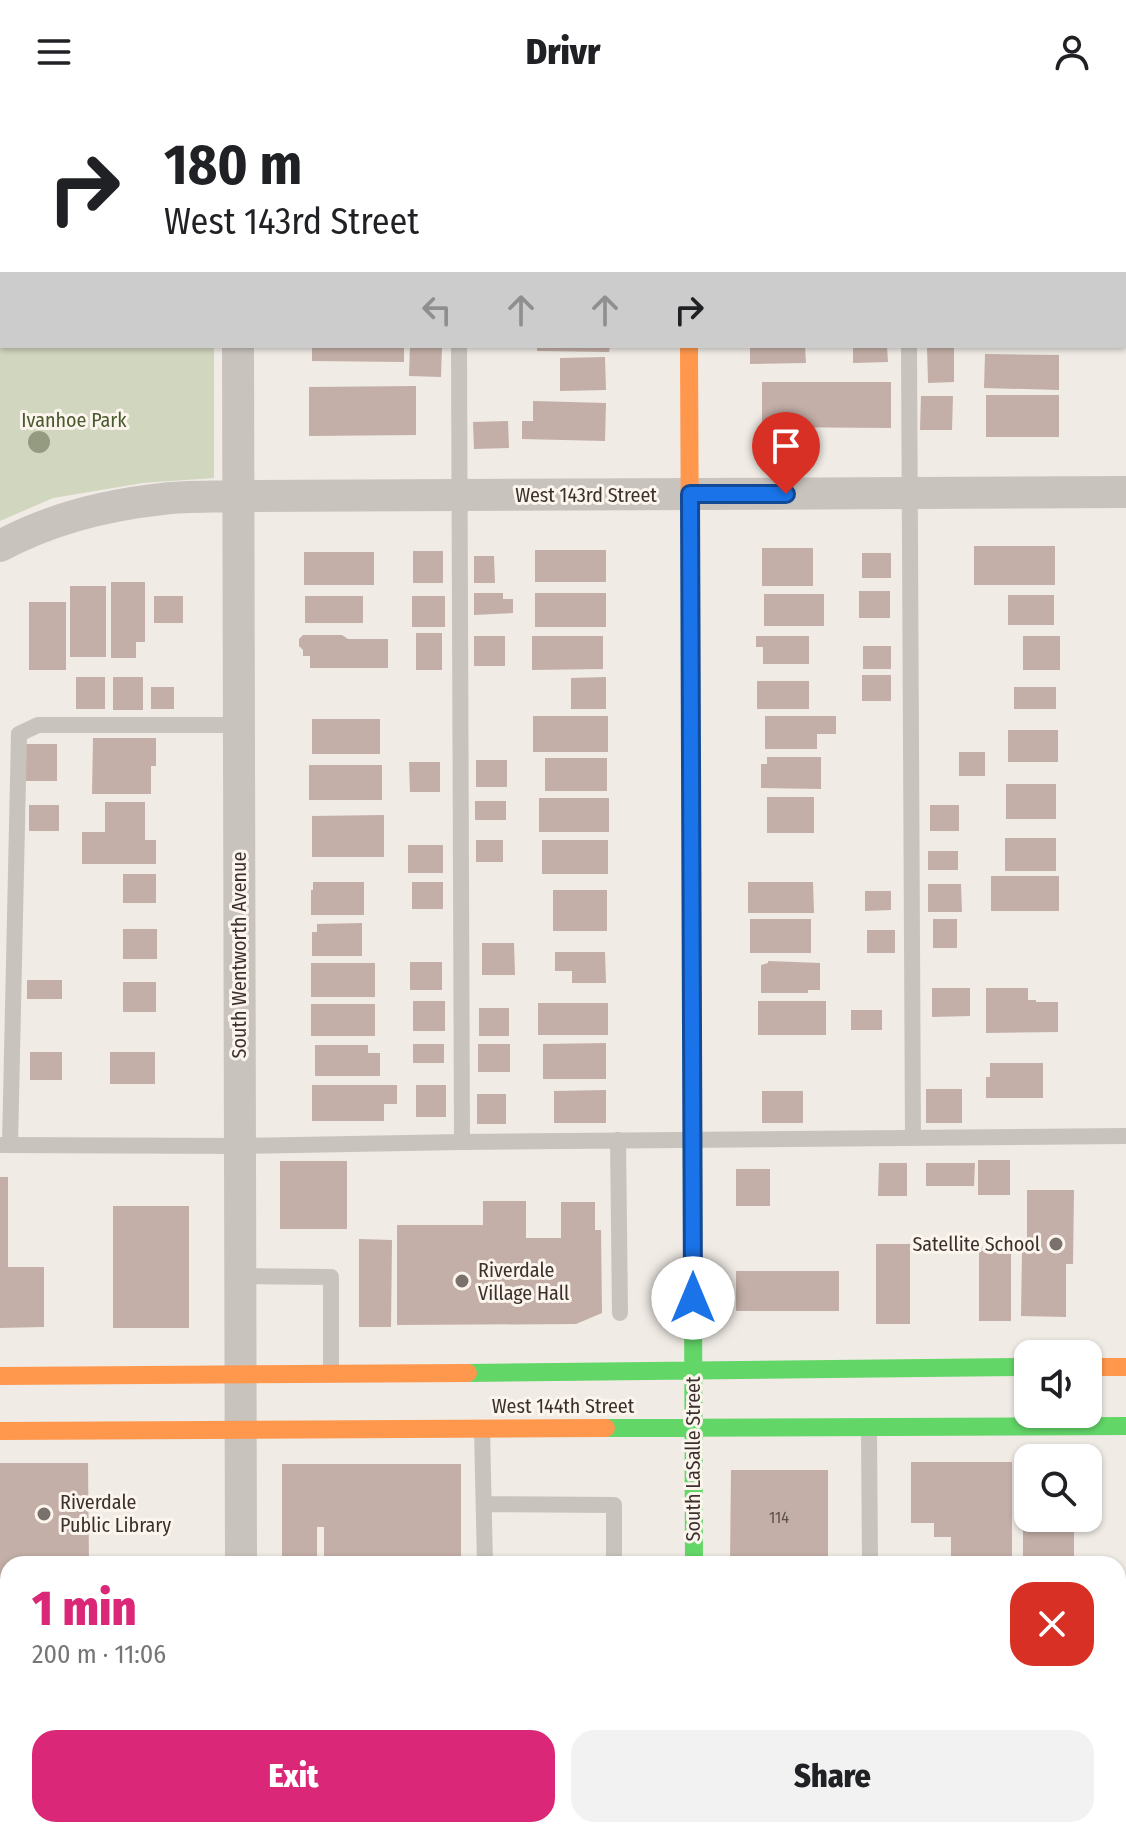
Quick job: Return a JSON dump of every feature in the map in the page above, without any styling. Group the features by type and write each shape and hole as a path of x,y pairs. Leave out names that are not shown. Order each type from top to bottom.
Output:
{"street":[{"name":"South Wentworth Avenue","path":"238,348 241,1556"},
{"name":"South LaSalle Street","path":"689,348 694,1556"},
{"name":"West 143rd Street","path":"0,546 80,513 164,498 1126,492"},
{"name":"West 144th Street","path":"0,1376 1014,1367"},
{"path":"1102,1367 1126,1367"},
{"name":"West 144th Street","path":"0,1431 1126,1426"}],"lane":[{"path":"459,348 462,1142"},
{"path":"909,348 913,1138"},
{"path":"238,725 38,725 19,734 5,1145 240,1146 1126,1136"},
{"path":"618,1140 620,1313"},
{"path":"240,1276 331,1277 331,1374"},
{"path":"869,1427 870,1556"},
{"path":"481,1428 485,1556"},
{"path":"484,1504 614,1505 614,1556"}],"green space":[{"name":"Ivanhoe Park","path":"0,348 214,348 214,478 143,483 53,498 0,521"}],"building":[{"path":"312,348 404,348 404,362 312,361"},
{"path":"410,348 442,348 441,377 409,376"},
{"path":"537,348 610,348 609,352 537,351"},
{"path":"750,348 805,348 806,363 750,364"},
{"path":"853,348 887,348 888,362 853,363"},
{"path":"927,348 954,348 954,382 928,383"},
{"path":"985,354 1059,355 1059,390 984,388"},
{"path":"605,357 606,390 560,391 560,358"},
{"path":"762,382 891,382 891,428 762,427"},
{"path":"416,386 416,435 309,436 309,387"},
{"path":"986,395 1059,395 1059,437 986,437"},
{"path":"921,396 953,396 952,430 920,430"},
{"path":"533,401 606,403 605,441 522,439 522,421 533,421"},
{"path":"508,421 509,448 474,449 473,422"},
{"path":"974,546 1055,546 1055,585 974,585"},
{"path":"762,548 813,548 813,586 762,586"},
{"path":"535,550 606,550 606,582 535,582"},
{"path":"413,551 443,551 443,583 413,583"},
{"path":"304,552 374,552 374,585 304,585"},
{"path":"862,553 891,553 891,578 862,578"},
{"path":"474,556 494,556 495,583 474,583"},
{"path":"111,582 145,582 145,642 136,642 136,658 111,658"},
{"path":"70,586 106,586 106,657 70,657"},
{"path":"859,591 890,591 890,618 859,618"},
{"path":"474,593 503,593 503,599 513,599 513,613 474,615"},
{"path":"535,593 606,593 606,627 535,627"},
{"path":"764,594 824,594 824,626 764,626"},
{"path":"1008,595 1054,595 1054,625 1008,625"},
{"path":"154,596 183,596 183,623 154,623"},
{"path":"305,596 363,596 363,623 305,623"},
{"path":"412,596 445,596 445,627 412,627"},
{"path":"29,602 66,602 66,670 29,670"},
{"path":"416,633 442,633 442,670 416,670"},
{"path":"303,635 388,639 388,668 310,668 310,656 303,656 299,646"},
{"path":"474,636 505,636 505,666 474,666"},
{"path":"532,636 603,636 603,669 532,670"},
{"path":"756,636 809,636 809,664 763,664 763,647 756,647"},
{"path":"1023,636 1060,636 1060,670 1023,670"},
{"path":"863,646 891,646 891,669 863,669"},
{"path":"862,675 891,675 891,701 862,701"},
{"path":"76,677 105,677 105,709 76,709"},
{"path":"113,677 143,677 143,710 113,710"},
{"path":"606,677 606,709 571,709 571,678"},
{"path":"757,681 809,681 809,709 757,709"},
{"path":"151,687 174,687 174,709 151,709"},
{"path":"1014,687 1056,687 1056,709 1014,709"},
{"path":"533,716 608,716 608,752 533,752"},
{"path":"765,716 836,716 836,734 817,734 817,749 765,749"},
{"path":"312,719 380,719 380,754 312,754"},
{"path":"1008,730 1058,730 1058,762 1008,762"},
{"path":"93,738 156,738 156,766 151,766 151,794 92,794"},
{"path":"24,744 57,744 57,781 25,781"},
{"path":"959,752 985,752 985,776 959,776"},
{"path":"767,757 821,757 821,789 761,788 761,764 767,764"},
{"path":"545,758 607,758 607,791 545,791"},
{"path":"476,760 507,760 507,787 476,787"},
{"path":"409,762 440,762 440,792 410,792"},
{"path":"309,765 382,765 382,800 309,800"},
{"path":"1006,784 1056,784 1056,819 1006,819"},
{"path":"767,797 814,797 814,833 767,833"},
{"path":"539,798 609,798 609,832 539,832"},
{"path":"475,801 506,801 506,820 475,820"},
{"path":"105,802 145,802 145,840 156,840 156,864 82,864 82,832 105,832"},
{"path":"29,805 59,805 59,831 29,831"},
{"path":"930,805 959,805 959,831 930,831"},
{"path":"384,815 384,857 312,857 312,816"},
{"path":"1005,838 1056,838 1056,871 1005,871"},
{"path":"476,840 503,840 503,862 476,862"},
{"path":"542,840 608,840 608,874 542,874"},
{"path":"408,845 443,845 443,873 408,873"},
{"path":"928,851 958,851 958,870 928,870"},
{"path":"123,874 156,874 156,903 123,903"},
{"path":"991,876 1059,876 1059,911 991,911"},
{"path":"313,882 364,882 364,915 311,915"},
{"path":"412,882 443,882 443,909 412,909"},
{"path":"748,882 813,882 814,913 748,913"},
{"path":"928,884 961,884 962,912 928,912"},
{"path":"553,890 607,890 607,931 553,931"},
{"path":"865,891 891,891 891,910 865,911"},
{"path":"750,919 811,919 811,953 750,953"},
{"path":"933,919 957,919 957,948 933,948"},
{"path":"362,923 362,956 312,956 312,932 317,932 317,924"},
{"path":"123,929 157,929 157,959 123,959"},
{"path":"867,930 895,930 895,953 867,953"},
{"path":"482,943 514,943 515,975 482,975"},
{"path":"555,952 605,952 606,983 572,983 572,971 555,971"},
{"path":"768,961 820,963 820,990 761,993 761,965"},
{"path":"410,962 442,962 442,990 410,990"},
{"path":"311,963 375,963 375,997 311,997"},
{"path":"27,980 62,980 62,999 27,999"},
{"path":"123,982 156,982 156,1012 123,1012"},
{"path":"932,988 970,988 970,1016 932,1017"},
{"path":"986,988 1028,988 1028,1000 1058,1002 1058,1032 986,1033"},
{"path":"413,1001 445,1001 445,1031 413,1031"},
{"path":"758,1001 826,1001 826,1035 758,1035"},
{"path":"538,1003 608,1003 608,1035 538,1035"},
{"path":"311,1004 375,1004 375,1036 311,1036"},
{"path":"479,1008 509,1008 509,1036 479,1036"},
{"path":"851,1010 882,1010 882,1030 851,1030"},
{"path":"606,1043 606,1079 543,1079 543,1044"},
{"path":"413,1044 444,1044 444,1063 413,1063"},
{"path":"478,1044 510,1044 510,1072 478,1072"},
{"path":"315,1045 368,1045 368,1053 380,1053 380,1076 315,1076"},
{"path":"30,1052 62,1052 62,1080 30,1080"},
{"path":"110,1052 155,1052 155,1084 110,1084"},
{"path":"990,1063 1043,1063 1043,1098 986,1098"},
{"path":"312,1085 397,1085 397,1104 384,1104 384,1121 312,1121"},
{"path":"416,1085 446,1085 446,1117 416,1117"},
{"path":"926,1089 962,1089 962,1123 926,1123"},
{"path":"606,1090 606,1123 554,1123 554,1091"},
{"path":"762,1091 803,1091 803,1123 762,1123"},
{"path":"477,1094 506,1094 506,1124 477,1124"},
{"path":"978,1160 1010,1160 1010,1195 978,1195"},
{"path":"280,1161 347,1161 347,1229 280,1229"},
{"path":"879,1163 907,1163 907,1196 878,1196"},
{"path":"926,1163 975,1163 974,1186 926,1186"},
{"path":"736,1169 770,1169 770,1206 736,1206"},
{"path":"0,1177 8,1177 8,1267 44,1267 44,1327 0,1328"},
{"path":"1027,1190 1074,1190 1073,1264 1066,1264 1066,1317 1021,1316 1022,1251 1027,1251"},
{"name":"Riverdale Village Hall","path":"483,1201 526,1201 526,1238 561,1238 561,1202 595,1202 595,1230 601,1230 602,1313 576,1324 397,1325 397,1225 483,1225"},
{"path":"113,1206 189,1206 189,1328 113,1328"},
{"path":"359,1239 392,1240 391,1327 359,1327"},
{"path":"876,1244 910,1244 910,1324 876,1324"},
{"path":"979,1247 1011,1247 1011,1321 979,1321"},
{"path":"736,1271 839,1271 839,1311 736,1311"},
{"path":"911,1462 1012,1462 1012,1556 951,1556 951,1537 934,1537 934,1523 911,1523"},
{"name":"Riverdale Public Library","path":"0,1463 88,1463 89,1556 0,1556"},
{"path":"282,1464 461,1464 461,1556 324,1556 324,1527 317,1527 317,1556 282,1556"},
{"path":"731,1470 828,1470 828,1556 730,1556"},
{"path":"1023,1532 1074,1532 1074,1556 1023,1556"}],"traffic: fast":[{"path":"692,1028 694,1556"},
{"path":"468,1373 1014,1367"},
{"path":"606,1428 1126,1426"}],"traffic: slow":[{"path":"689,348 692,1028"},
{"path":"1102,1367 1126,1367"},
{"path":"0,1376 468,1373"},
{"path":"0,1431 606,1428"}],"place":[{"name":"Satellite School","path":"1056,1244"},
{"name":"Riverdale Village Hall","path":"462,1281"},
{"name":"Riverdale Public Library","path":"44,1514"}],"route":[{"path":"693,1298 690,494 786,494"}]}
